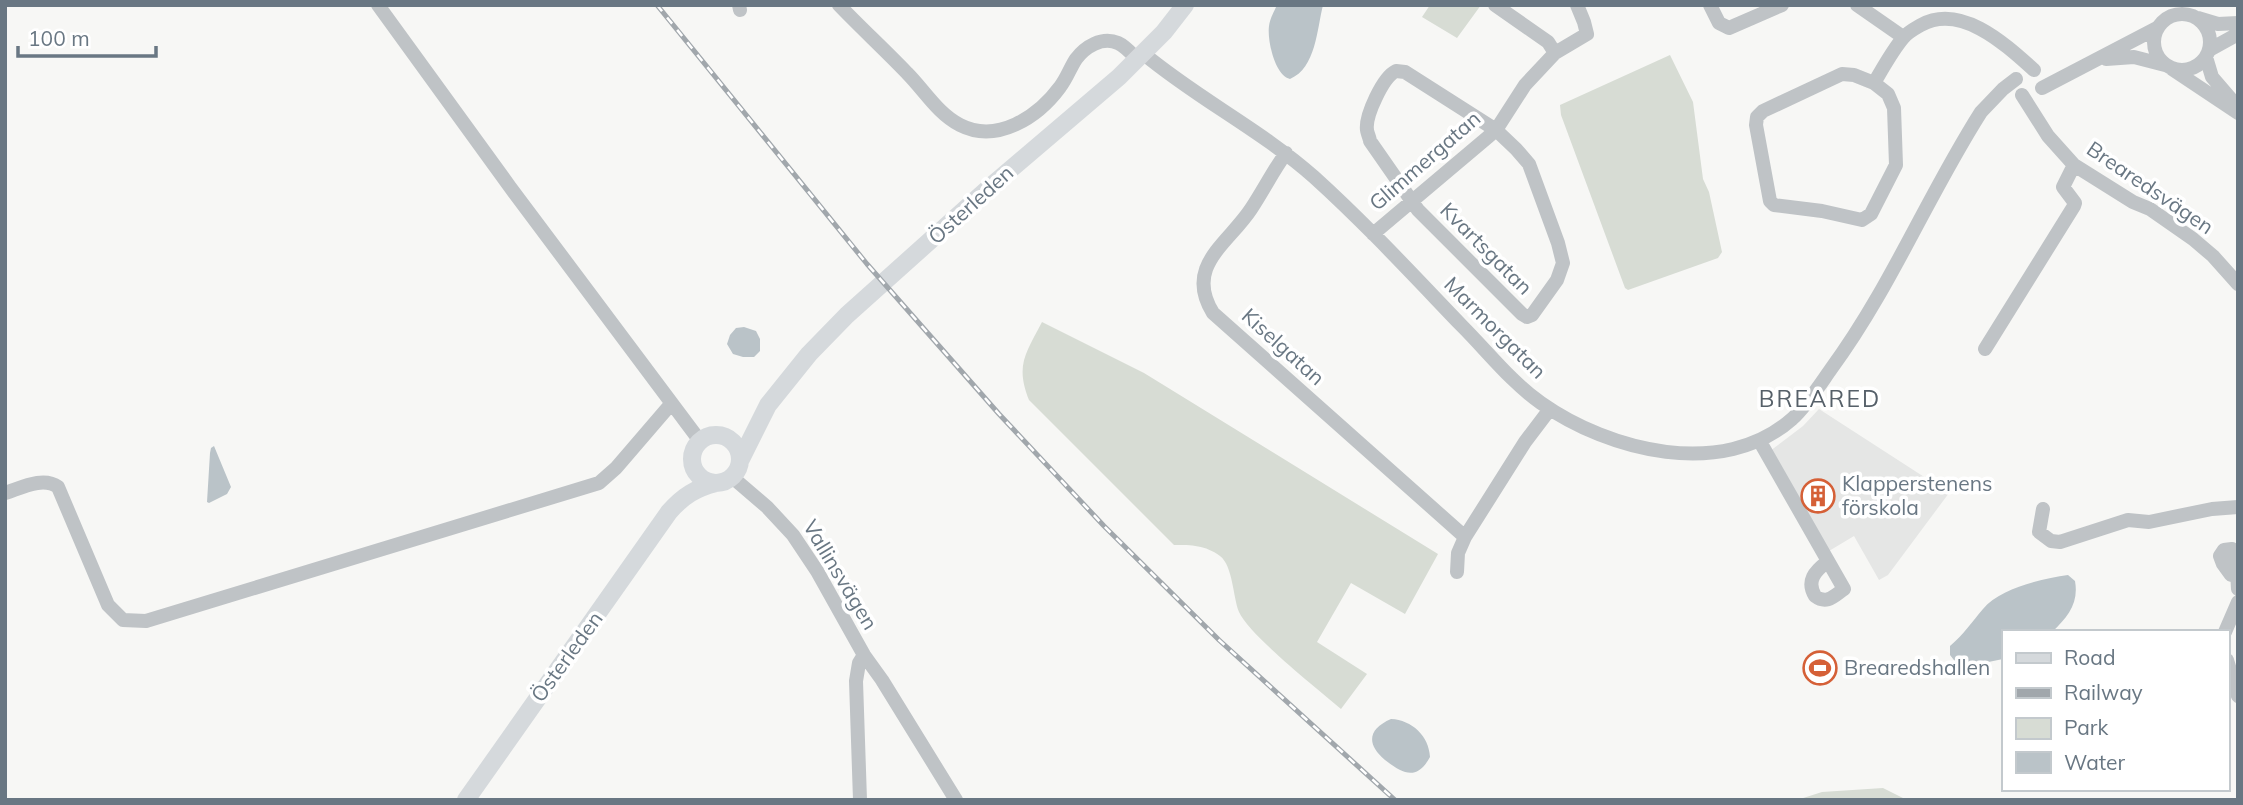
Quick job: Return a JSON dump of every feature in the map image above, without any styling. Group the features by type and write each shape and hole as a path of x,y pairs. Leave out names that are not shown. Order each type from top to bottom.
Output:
{"main road":[{"name":"Österleden","path":"466,800 667,514 680,499 729,474 765,411 808,354 847,315 1050,134 1141,57 1185,5"},
{"name":"Österleden","path":"667,514 697,447 708,436 734,433 746,428 765,411"},
{"path":"697,447 692,460 695,471 704,480 729,474 736,446 728,438 718,435"}],"street":[{"path":"378,5 671,404 697,447"},
{"name":"Marmorgatan","path":"839,5 948,118 973,129 1006,129 1026,119 1060,88 1086,48 1098,42 1118,43 1286,153 1351,212 1515,382 1550,409 1596,433 1654,450 1704,453 1730,450 1759,440 1790,421 1853,339 1968,131 1981,112 1997,96 2018,86"},
{"path":"1495,5 1548,42 1556,53"},
{"name":"Glimmergatan","path":"1373,234 1496,130 1525,85 1556,53 1587,34 1577,5"},
{"path":"1710,5 1718,23 1729,28 1782,5"},
{"path":"1857,5 1903,37"},
{"path":"2159,5 2154,50 2168,66 2238,113"},
{"path":"2181,5 2208,30 2212,78 2238,107"},
{"path":"2011,51 2017,66 2018,86 2031,97 2039,81 2050,75 2071,72 2158,26 2175,14 2218,24 2238,23"},
{"path":"1874,83 1903,37 1925,23 1941,18 1955,18 1994,38 2011,51 2039,81 2041,124"},
{"path":"2091,62 2134,57 2189,69 2238,33"},
{"path":"2018,86 2024,70 2039,81"},
{"path":"1412,202 1367,131 1373,106 1391,73 1405,72 1496,130"},
{"path":"1842,74 1854,75 1874,83 1888,94 1892,102 1897,159 1871,214 1862,220 1822,211 1774,205 1770,201 1756,125 1760,114 1842,74"},
{"name":"Brearedsvägen","path":"2018,86 2052,141 2074,165 2133,202 2150,209 2183,232 2213,256 2238,285"},
{"name":"Kvartsgatan","path":"1412,202 1522,314 1527,317 1532,315 1557,280 1563,259 1529,164 1496,130"},
{"name":"Kiselgatan","path":"1286,153 1250,211 1207,265 1203,279 1206,302 1213,313 1465,537"},
{"path":"1985,349 2074,206 2075,202 2063,187 2074,165"},
{"path":"5,493 44,482 58,487 108,606 122,620 146,621 599,484 671,404"},
{"path":"1457,572 1458,553 1465,537 1525,442 1550,409"},
{"path":"1759,440 1844,589 1833,598 1825,600 1815,596 1811,586 1814,574 1827,562"},
{"name":"Vallinsvägen","path":"729,474 767,506 793,535 817,571 864,655 859,663 856,681 860,800"},
{"path":"2043,509 2039,532 2051,541 2060,542 2128,520 2149,522 2212,509 2238,507"},
{"path":"2226,630 2238,602"},
{"path":"864,655 956,800"},
{"path":"2229,669 2238,696"}],"shaded area":[{"path":"1819,409 1949,493 1888,575 1879,580 1854,536 1829,551 1770,451 1803,426"}],"green space":[{"path":"1430,5 1481,5 1457,38 1422,17"},
{"path":"1670,55 1693,102 1703,179 1709,192 1722,252 1718,258 1628,290 1561,115 1560,105"},
{"path":"1042,322 1144,373 1438,554 1405,614 1351,583 1317,642 1367,674 1341,709 1270,648 1246,622 1239,612 1228,567 1220,556 1198,546 1174,545 1029,400 1023,377 1024,360"},
{"path":"1883,788 1907,800 1797,800 1822,792"}],"water":[{"path":"1277,5 1323,5 1310,57 1299,74 1290,79 1276,65 1269,40 1270,23"},
{"path":"744,327 756,331 760,339 760,351 754,357 733,354 727,344 736,328"},
{"path":"214,446 231,487 227,494 209,503 210,453"},
{"path":"2068,575 2075,581 2074,603 2063,621 2054,630 2002,630 2002,659 1969,666 1957,664 1950,655 1950,646 1983,609 2000,595 2034,582"},
{"path":"1391,719 1406,722 1423,736 1430,757 1420,770 1409,773 1398,769 1379,754 1372,743 1374,732"}],"railway":[{"path":"657,5 867,264 999,414 1104,526 1219,640 1395,800"}],"place":[{"name":"Klapperstenens förskola","path":"1818,496"},
{"name":"Brearedshallen","path":"1820,668"}],"district":[{"name":"BREARED","path":"1820,399"}]}
